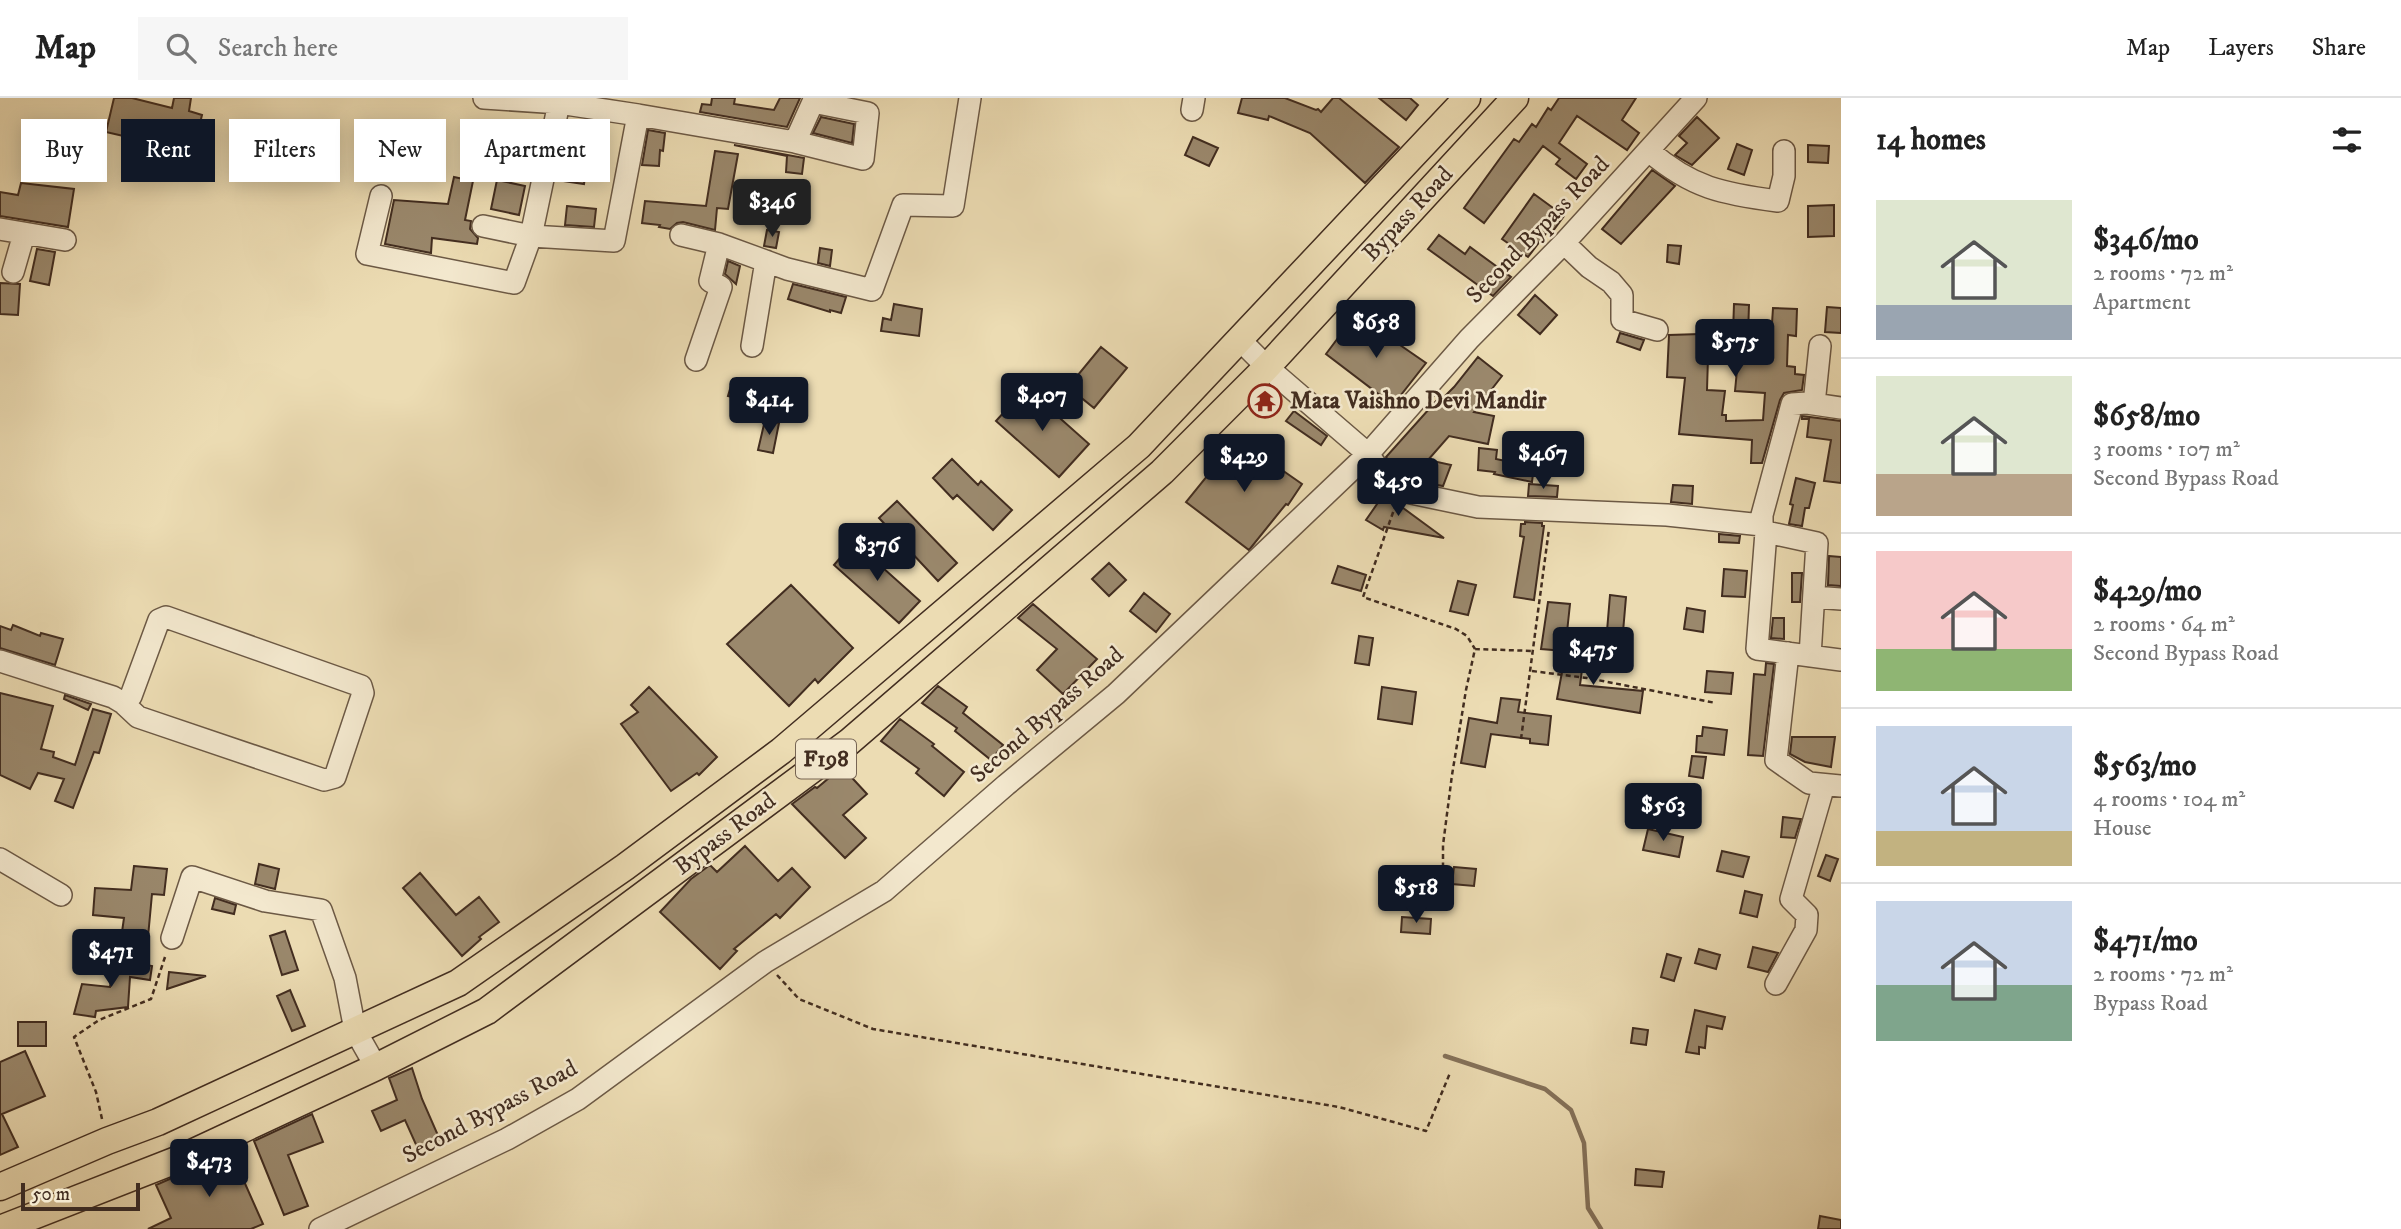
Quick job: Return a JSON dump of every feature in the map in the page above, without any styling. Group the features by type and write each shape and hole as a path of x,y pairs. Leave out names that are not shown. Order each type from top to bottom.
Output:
{"main road":[{"name":"Bypass Road","path":"0,1187 158,1122 458,983 625,867 781,751 1139,446 1467,98"},
{"name":"Bypass Road","path":"0,1229 179,1159 376,1067 487,1011 849,743 1162,472 1267,367 1516,98"},
{"path":"1139,446 1162,472"},
{"path":"822,715 849,743"}],"street":[{"path":"484,98 559,103 795,142"},
{"path":"681,235 719,244 787,269 872,290 903,205 953,206 970,98"},
{"name":"Second Bypass Road","path":"320,1229 507,1139 578,1099 765,962 884,891 1116,694 1368,454 1469,340 1564,243 1696,98"},
{"path":"381,196 366,254 514,283 531,236 559,103"},
{"path":"483,226 531,236 614,241 638,115"},
{"path":"1649,151 1671,170 1709,189 1778,201 1784,176 1784,151"},
{"path":"0,229 65,240"},
{"path":"13,272 24,234"},
{"path":"1564,243 1589,267 1611,282 1622,295 1622,320 1657,330"},
{"path":"696,360 721,287 710,281 719,244"},
{"path":"752,346 766,261"},
{"path":"1240,340 1267,367 1368,454 1385,478 1410,493 1478,507 1667,515 1764,529 1817,543 1810,656"},
{"path":"1814,404 1820,346"},
{"path":"1841,408 1792,404 1762,515 1764,529 1757,649 1841,660"},
{"path":"1814,597 1841,599"},
{"path":"0,662 113,697 138,717 324,780 335,777 363,688 166,617 159,620 131,696 123,703"},
{"path":"1776,984 1806,930 1807,915 1791,899 1833,785 1809,783 1776,760 1788,653"},
{"path":"0,859 61,895"},
{"path":"172,937 192,877 265,901 321,910 345,978 355,1030 376,1067"}],"path":[{"path":"1401,488 1363,597 1456,629 1467,635 1475,649 1452,775 1443,845 1443,867 1434,909"},
{"path":"1521,739 1552,509"},
{"path":"1475,649 1534,652"},
{"path":"1532,671 1587,678 1716,703"},
{"path":"107,1141 96,1092 74,1037 99,1020 151,999 172,937"},
{"path":"765,962 799,999 873,1029 1339,1107 1426,1131 1450,1073"}],"building":[{"path":"114,98 132,98 172,108 174,98 191,98 189,111 202,115 201,119 121,119 121,135 107,132"},
{"path":"712,98 735,98 734,104 774,110 780,98 800,98 787,127 700,112 702,104 711,105"},
{"path":"1242,98 1285,98 1321,112 1333,98 1339,98 1399,147 1365,183 1310,133 1269,116 1268,120 1238,113"},
{"path":"1379,98 1410,98 1418,105 1406,120"},
{"path":"1559,98 1636,98 1622,120 1639,133 1627,150 1577,116 1559,143 1587,164 1576,179 1556,164 1560,159 1543,146 1484,223 1464,208 1514,139 1519,142 1532,124 1536,127 1548,108 1551,110"},
{"path":"821,117 854,124 852,143 813,133"},
{"path":"1697,117 1719,138 1692,165 1675,155 1687,143 1679,136"},
{"path":"648,130 665,133 659,166 642,165"},
{"path":"1193,137 1218,148 1209,166 1185,155"},
{"path":"1737,144 1752,150 1744,175 1728,169"},
{"path":"734,145 804,158 802,174 786,172 787,156"},
{"path":"1808,145 1829,146 1828,163 1808,162"},
{"path":"715,151 738,154 728,209 717,208 715,230 683,222 670,229 642,223 645,201 706,206"},
{"path":"1652,170 1675,186 1621,244 1602,229"},
{"path":"454,177 460,178 460,182 473,182 465,220 471,221 470,229 478,238 477,244 432,238 431,253 385,244 394,200 448,204"},
{"path":"497,182 525,186 519,215 491,209"},
{"path":"21,183 74,189 68,227 0,216 0,192 18,195"},
{"path":"1534,194 1564,216 1550,235 1547,232 1528,257 1502,239"},
{"path":"1834,205 1834,236 1808,237 1808,206"},
{"path":"567,206 596,209 594,227 565,225"},
{"path":"767,230 779,232 776,248 764,246"},
{"path":"1439,235 1465,254 1470,247 1511,277 1493,296 1428,249"},
{"path":"1668,245 1681,246 1679,264 1667,262"},
{"path":"820,248 832,250 830,266 818,263"},
{"path":"37,249 55,252 49,285 30,281"},
{"path":"728,261 740,266 736,284 725,274"},
{"path":"0,283 20,284 18,315 0,314"},
{"path":"793,284 846,297 841,313 788,299"},
{"path":"1535,295 1557,315 1540,334 1518,315"},
{"path":"894,304 922,309 919,336 881,331 883,318 891,320"},
{"path":"1734,304 1749,305 1748,336 1771,339 1773,308 1797,309 1796,336 1788,335 1787,366 1795,367 1795,374 1804,375 1802,390 1784,393 1780,400 1762,463 1751,463 1752,440 1679,434 1685,378 1667,377 1669,335 1733,333","holes":["1708,357 1738,360 1735,391 1765,393 1763,420 1726,421 1726,415 1722,415 1725,391 1707,390"]},
{"path":"1827,307 1841,308 1841,333 1825,332"},
{"path":"1358,316 1426,363 1393,405 1326,354"},
{"path":"1620,333 1644,340 1640,350 1617,342"},
{"path":"1101,347 1127,368 1094,408 1068,387"},
{"path":"1478,357 1502,376 1474,412 1494,416 1488,444 1449,436 1428,460 1451,465 1443,486 1416,481 1394,468 1386,457 1438,399 1440,401 1454,387"},
{"path":"733,379 749,383 745,400 728,396"},
{"path":"1026,388 1089,444 1059,477 996,421"},
{"path":"1294,411 1327,436 1321,445 1286,421"},
{"path":"1802,416 1841,421 1841,483 1824,481 1831,440 1807,437 1809,419 1802,419"},
{"path":"765,420 779,423 773,453 758,450"},
{"path":"1239,440 1302,484 1288,505 1286,504 1249,550 1186,502 1220,460 1223,462"},
{"path":"1479,448 1497,450 1496,459 1520,464 1521,455 1535,457 1532,482 1478,470"},
{"path":"952,459 978,485 981,481 1012,510 993,530 957,495 953,499 933,478"},
{"path":"1796,478 1815,483 1809,508 1805,508 1802,526 1789,524"},
{"path":"1529,484 1558,486 1557,497 1528,496"},
{"path":"1673,485 1693,486 1692,504 1671,502"},
{"path":"1384,494 1444,538 1384,527 1383,530 1366,520"},
{"path":"897,501 957,563 938,581 879,518"},
{"path":"1542,523 1544,526 1534,600 1514,597 1524,537 1520,536 1521,524"},
{"path":"1719,534 1740,536 1739,543 1719,542"},
{"path":"854,542 920,601 899,623 834,565"},
{"path":"1829,556 1841,557 1841,586 1828,585"},
{"path":"1109,563 1126,580 1109,596 1092,579"},
{"path":"1338,566 1366,575 1361,591 1332,583"},
{"path":"1724,569 1747,571 1745,597 1722,596"},
{"path":"1792,573 1802,573 1800,602 1792,602"},
{"path":"1458,581 1476,585 1468,615 1450,611"},
{"path":"791,585 853,648 818,683 815,679 789,706 727,644"},
{"path":"1144,593 1170,614 1156,632 1130,611"},
{"path":"1610,595 1626,597 1623,632 1607,631"},
{"path":"1548,602 1570,604 1565,651 1541,649"},
{"path":"1033,604 1097,659 1063,694 1037,670 1057,649 1018,618"},
{"path":"1687,608 1705,611 1703,632 1684,629"},
{"path":"1773,618 1784,618 1784,639 1771,638"},
{"path":"13,625 40,636 41,633 63,639 55,665 0,648 0,626 11,630"},
{"path":"1359,636 1373,638 1369,665 1355,663"},
{"path":"1567,645 1585,647 1580,685 1643,691 1640,713 1557,699"},
{"path":"1766,663 1774,664 1763,756 1748,755 1754,674 1765,675"},
{"path":"1707,671 1733,673 1731,694 1705,692"},
{"path":"938,686 967,707 963,713 1003,745 991,760 955,731 957,728 922,703"},
{"path":"649,687 717,757 699,775 697,773 671,791 621,724 638,712 631,705"},
{"path":"1382,687 1416,692 1412,724 1378,719"},
{"path":"0,693 53,706 41,749 54,752 53,757 75,765 93,709 111,714 99,753 94,752 73,808 55,801 64,779 38,773 30,789 0,775"},
{"path":"65,695 91,704 88,710 64,699"},
{"path":"1501,698 1520,700 1518,712 1551,716 1548,745 1530,743 1530,739 1491,734 1485,767 1461,763 1469,718 1497,723"},
{"path":"900,719 934,744 932,746 964,772 944,796 916,773 919,769 881,741"},
{"path":"1703,727 1727,730 1724,755 1696,752 1697,736 1702,736"},
{"path":"1792,737 1835,737 1831,767 1805,762 1790,754"},
{"path":"1692,756 1706,757 1703,778 1689,776"},
{"path":"842,767 867,794 843,815 866,838 845,858 792,804"},
{"path":"1783,817 1801,819 1795,838 1781,837"},
{"path":"1648,829 1683,837 1679,857 1643,850"},
{"path":"745,846 778,881 792,868 810,887 780,918 776,914 734,949 737,951 720,969 660,912 691,879 710,865 717,872"},
{"path":"1722,851 1749,857 1743,877 1717,871"},
{"path":"1826,855 1838,859 1830,881 1818,876"},
{"path":"259,864 279,869 275,889 255,884"},
{"path":"134,866 167,869 164,895 152,894 148,937 122,932 124,918 93,915 95,888 131,890"},
{"path":"1454,867 1476,869 1474,886 1452,884"},
{"path":"420,873 456,915 479,897 499,922 479,937 481,939 462,956 403,888"},
{"path":"1745,891 1762,895 1757,917 1740,913"},
{"path":"215,898 236,905 234,914 212,909"},
{"path":"1402,917 1431,919 1430,934 1401,932"},
{"path":"285,931 298,970 282,975 270,936"},
{"path":"1753,947 1778,953 1768,972 1748,967"},
{"path":"1699,949 1720,955 1716,969 1695,963"},
{"path":"1667,954 1681,958 1674,981 1661,977"},
{"path":"114,959 152,966 150,980 130,977 128,1007 96,1011 95,1017 74,1014 82,984 110,987"},
{"path":"169,972 206,976 167,989"},
{"path":"290,990 305,1026 292,1031 277,996"},
{"path":"1695,1010 1725,1017 1722,1029 1707,1026 1705,1048 1699,1047 1699,1054 1686,1052"},
{"path":"18,1022 46,1022 46,1046 18,1046"},
{"path":"1633,1028 1648,1030 1646,1045 1631,1043"},
{"path":"25,1051 45,1096 2,1114 18,1147 0,1155 0,1062"},
{"path":"412,1068 440,1140 418,1149 405,1120 381,1131 372,1111 397,1100 389,1078"},
{"path":"312,1114 323,1142 288,1155 308,1206 284,1215 254,1141"},
{"path":"231,1152 263,1224 251,1229 148,1229 171,1218 156,1185"},
{"path":"1636,1169 1664,1172 1662,1187 1635,1185"},
{"path":"1820,1216 1841,1220 1841,1229 1818,1229"}],"waterway":[{"path":"1445,1056 1545,1089 1571,1110 1584,1143 1588,1208 1601,1229"}],"place":[{"name":"Mata Vaishno Devi Mandir","path":"1265,401"}]}
